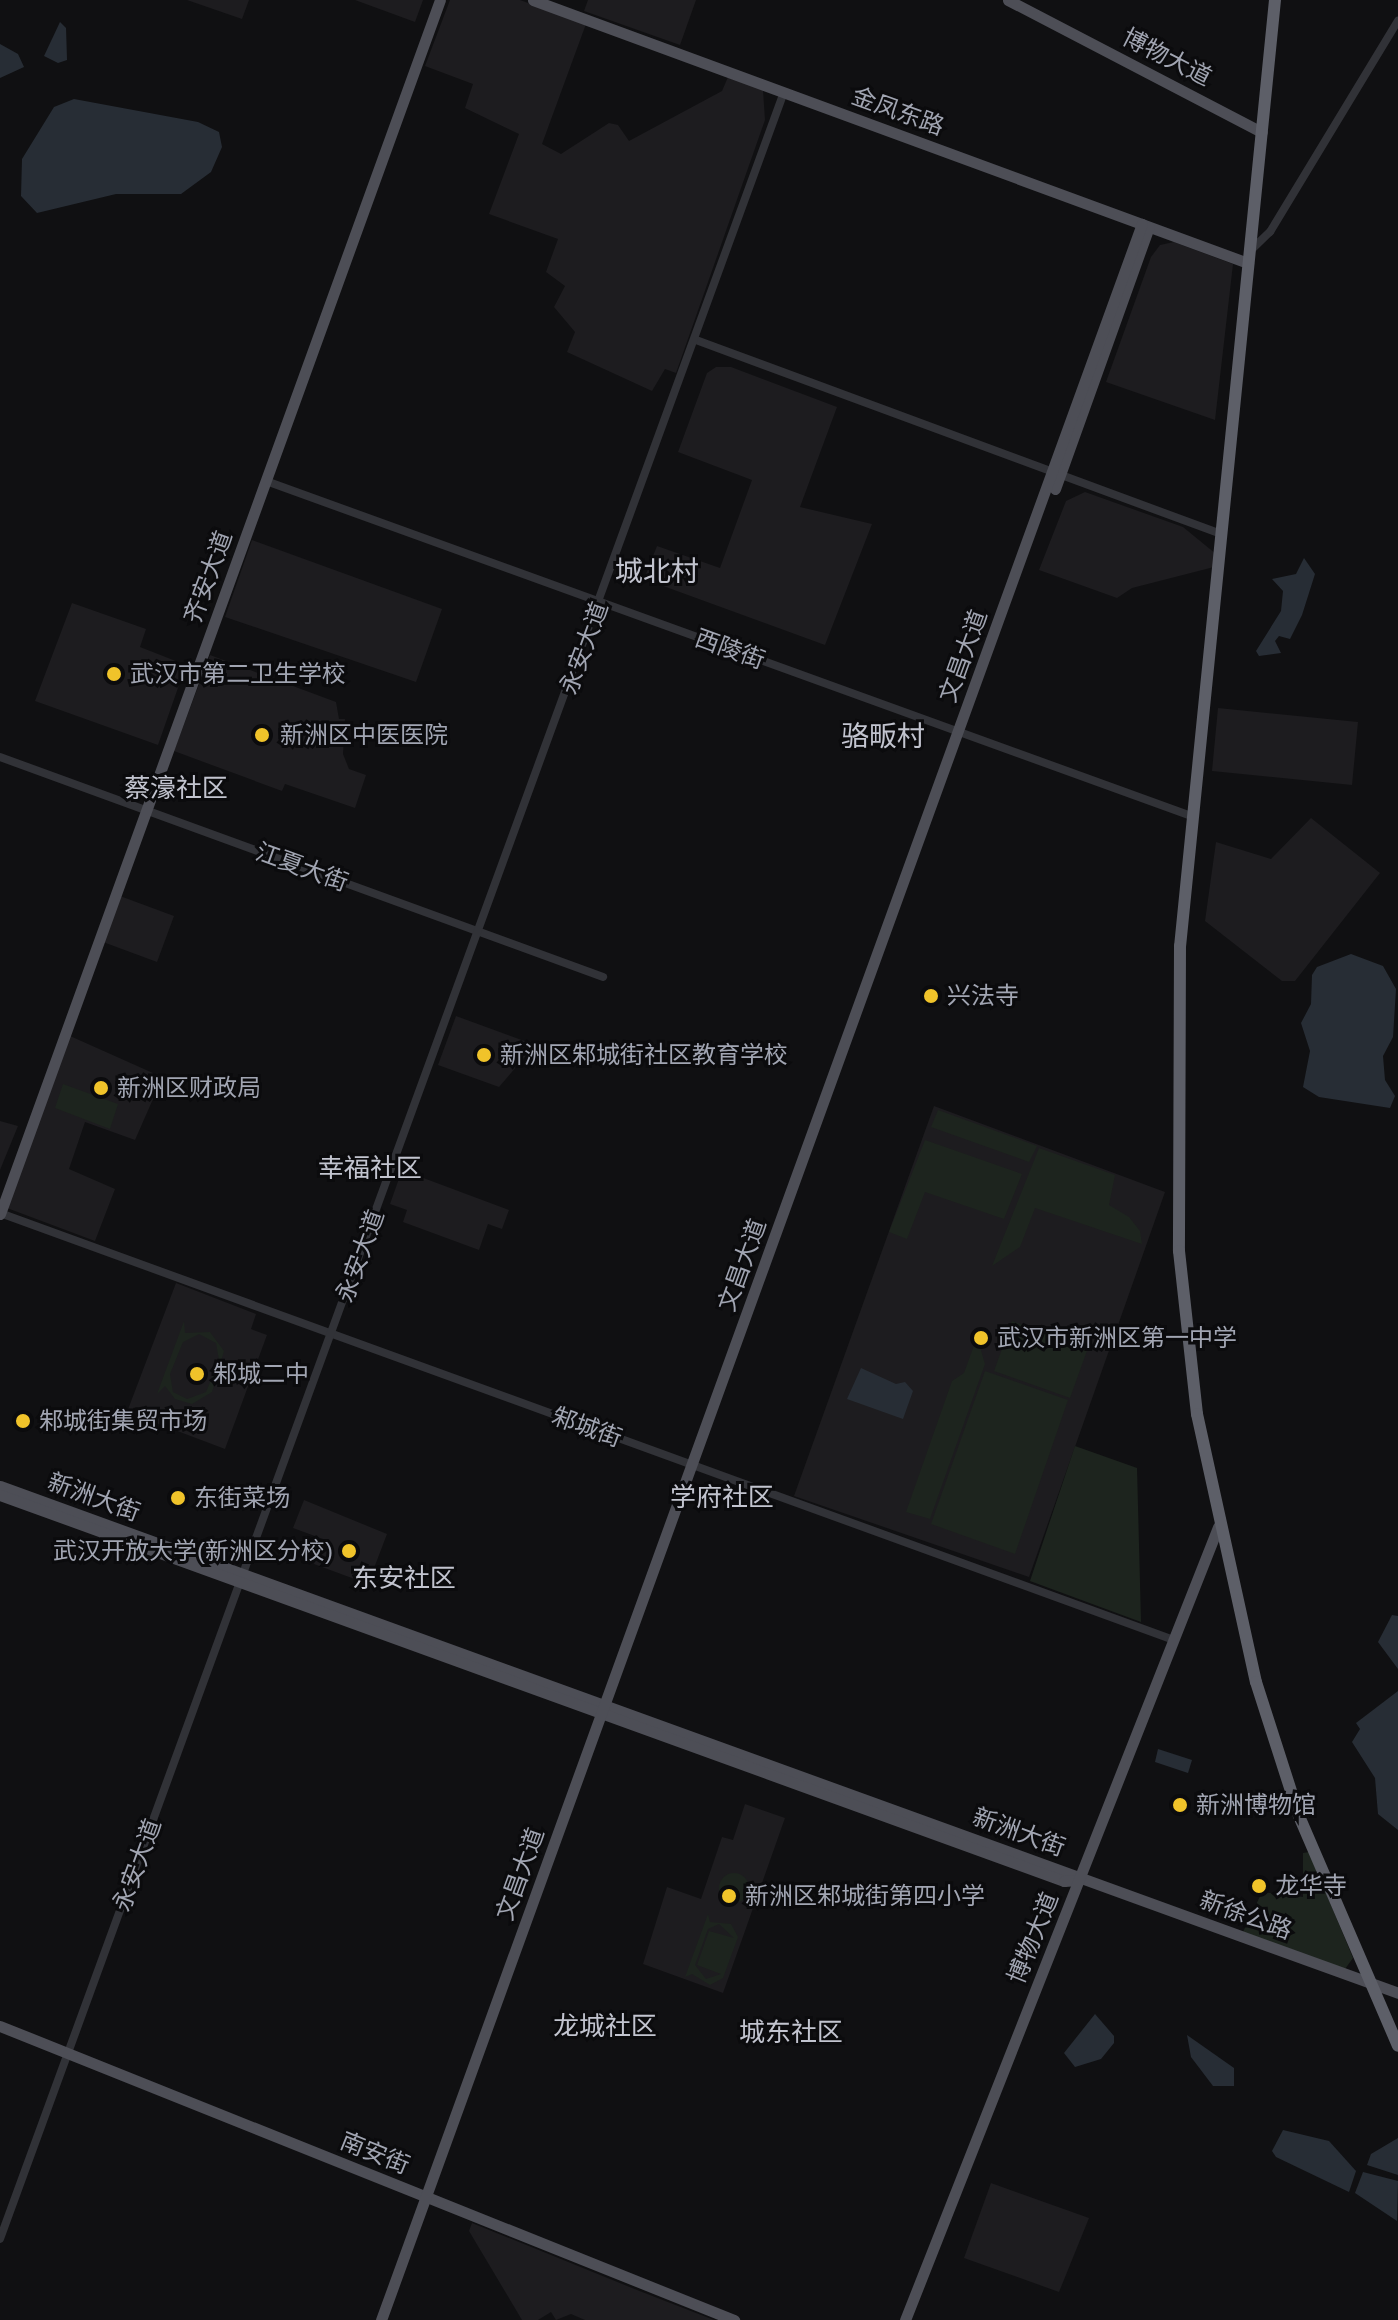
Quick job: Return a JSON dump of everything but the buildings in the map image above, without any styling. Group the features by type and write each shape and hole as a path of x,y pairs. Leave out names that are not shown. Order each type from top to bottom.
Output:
{"highway":[{"path":"1275,0 1179,962 1176,1191 1187,1349 1220,1533 1284,1773 1368,1982 1398,2046"}],"main road":[{"name":"齐安大道","path":"0,1213 433,0"},
{"name":"齐安大道","path":"0,1193 266,481 440,0"},
{"name":"金凤东路","path":"533,0 1146,225 1249,257"},
{"name":"博物大道","path":"1008,0 1262,132"},
{"name":"文昌大道","path":"389,2320 430,2198 1146,225"},
{"name":"新洲大街","path":"0,1486 1064,1881 1082,1881"},
{"name":"新洲大街","path":"0,1495 242,1578"},
{"name":"博物大道","path":"913,2320 1174,1640 1220,1533"},
{"name":"博物大道","path":"905,2320 1220,1533"},
{"name":"新徐公路","path":"1082,1881 1398,1993"},
{"name":"南安街","path":"0,2026 734,2320"},
{"name":"文昌大道","path":"381,2320 430,2198"}],"street":[{"path":"1249,257 1270,232 1398,21"},
{"name":"永安大道","path":"0,2239 601,602 784,92"},
{"path":"696,340 1221,534"},
{"name":"西陵街","path":"266,481 1194,817"},
{"name":"江夏大街","path":"0,757 603,977"},
{"name":"邾城街","path":"0,1213 1174,1640"}],"shaded area":[{"path":"187,0 249,0 242,19"},
{"path":"355,0 423,0 415,22"},
{"path":"450,0 520,0 586,24 542,144 561,154 609,123 618,125 629,141 722,91 728,77 763,90 765,120 676,373 665,369 652,391 567,352 575,332 554,307 565,286 546,272 558,239 489,214 519,134 465,108 473,84 425,66"},
{"path":"588,0 696,0 680,45 584,11"},
{"path":"60,22 66,28 67,60 58,63 44,56"},
{"path":"0,44 18,54 24,67 0,78"},
{"path":"74,99 198,122 219,132 222,147 211,172 181,194 116,194 37,213 21,196 22,159 54,107"},
{"path":"1174,242 1233,264 1215,420 1106,382 1151,257 1160,245"},
{"path":"716,367 731,367 837,407 800,507 872,524 825,645 644,579 657,546 720,568 752,480 678,452 707,373"},
{"path":"1085,492 1183,527 1216,554 1214,567 1132,588 1117,598 1039,570 1066,501"},
{"path":"252,540 442,609 416,682 225,617"},
{"path":"1304,558 1315,574 1302,615 1290,639 1279,636 1275,641 1281,653 1259,656 1256,651 1281,611 1283,591 1272,579 1296,574"},
{"name":"武汉市第二卫生学校","path":"72,603 146,629 140,647 186,665 158,745 35,701"},
{"name":"新洲区中医医院","path":"210,655 336,702 339,719 345,719 343,754 349,769 366,775 355,808 285,784 282,791 174,751"},
{"path":"1218,708 1358,722 1352,785 1212,771"},
{"path":"1311,818 1380,873 1295,981 1282,981 1205,921 1216,842 1271,859"},
{"path":"120,896 174,916 157,962 103,942"},
{"path":"1351,954 1383,966 1396,989 1393,1037 1383,1056 1385,1080 1395,1096 1390,1108 1319,1097 1303,1087 1310,1051 1301,1023 1311,1004 1312,975 1317,967"},
{"name":"新洲区邾城街社区教育学校","path":"456,1016 535,1045 499,1087 438,1065"},
{"path":"70,1036 153,1073 147,1086 157,1090 135,1140 85,1122 69,1169 115,1189 95,1241 7,1208"},
{"path":"63,1084 118,1104 110,1129 55,1108"},
{"name":"武汉市新洲区第一中学","path":"934,1106 1165,1192 1029,1577 794,1496"},
{"path":"938,1110 1037,1146 1029,1162 931,1127"},
{"path":"0,1121 18,1126 0,1170"},
{"path":"925,1140 1022,1174 1004,1219 925,1192 907,1239 889,1232"},
{"path":"1039,1148 1115,1175 1109,1205 1129,1217 1140,1231 1142,1244 1035,1208 1020,1247 992,1266"},
{"path":"402,1170 509,1210 502,1229 488,1224 479,1250 403,1222 407,1210 390,1204"},
{"name":"邾城二中","path":"176,1283 256,1314 251,1329 267,1335 225,1449 127,1412"},
{"path":"184,1321 185,1333 210,1332 224,1351 212,1392 192,1404 175,1399 165,1386 157,1394","holes":["199,1334 216,1343 219,1360 206,1392 187,1399 173,1392 170,1374 183,1342"]},
{"path":"1012,1321 1088,1348 1070,1398 994,1371"},
{"path":"977,1337 985,1364 930,1519 906,1512 952,1381 964,1373"},
{"path":"861,1368 896,1384 905,1382 913,1391 903,1419 847,1399"},
{"path":"985,1371 1068,1400 1015,1554 931,1524"},
{"path":"1075,1446 1137,1468 1141,1622 1030,1581"},
{"name":"武汉开放大学(新洲区分校)","path":"304,1500 387,1534 368,1584 314,1564 323,1539 293,1528"},
{"path":"1392,1615 1398,1616 1398,1669 1378,1642"},
{"path":"1398,1691 1398,1830 1378,1814 1375,1778 1352,1742 1360,1729 1356,1723"},
{"path":"1158,1749 1192,1760 1188,1773 1155,1762"},
{"name":"新洲区邾城街第四小学","path":"745,1804 785,1818 723,1993 643,1964 667,1887 701,1899 722,1837 733,1840"},
{"path":"1309,1852 1353,1958 1345,1969 1243,1932 1262,1892 1303,1897 1303,1853"},
{"path":"734,1873 745,1877 749,1888 745,1899 734,1903 723,1899 719,1888 723,1877"},
{"path":"708,1914 710,1922 731,1924 738,1937 723,1978 710,1985 692,1974 685,1977","holes":["719,1924 734,1938 709,1931 697,1965 721,1974 706,1979 695,1965 708,1929"]},
{"path":"1095,2014 1114,2036 1114,2043 1101,2059 1075,2067 1064,2053"},
{"path":"1187,2035 1234,2068 1234,2086 1213,2086 1191,2057"},
{"path":"1283,2130 1329,2141 1356,2171 1349,2192 1276,2157 1272,2151"},
{"path":"1398,2138 1398,2175 1367,2165 1371,2154"},
{"path":"1363,2172 1398,2181 1397,2221 1355,2193"},
{"path":"991,2183 1089,2218 1059,2292 964,2258"},
{"path":"472,2223 714,2320 585,2320 571,2314 556,2320 551,2312 538,2320 522,2320 469,2231"}],"place":[{"name":"武汉市第二卫生学校","path":"114,674"},
{"name":"新洲区中医医院","path":"262,735"},
{"name":"兴法寺","path":"931,996"},
{"name":"新洲区邾城街社区教育学校","path":"484,1055"},
{"name":"新洲区财政局","path":"101,1088"},
{"name":"武汉市新洲区第一中学","path":"981,1338"},
{"name":"邾城二中","path":"197,1374"},
{"name":"邾城街集贸市场","path":"23,1421"},
{"name":"东街菜场","path":"178,1498"},
{"name":"武汉开放大学(新洲区分校)","path":"349,1551"},
{"name":"新洲博物馆","path":"1180,1805"},
{"name":"龙华寺","path":"1259,1886"},
{"name":"新洲区邾城街第四小学","path":"729,1896"}],"district":[{"name":"城北村","path":"657,572"},
{"name":"骆畈村","path":"883,737"},
{"name":"蔡濠社区","path":"176,789"},
{"name":"幸福社区","path":"370,1169"},
{"name":"学府社区","path":"722,1498"},
{"name":"东安社区","path":"404,1579"},
{"name":"龙城社区","path":"605,2027"},
{"name":"城东社区","path":"791,2033"}]}
